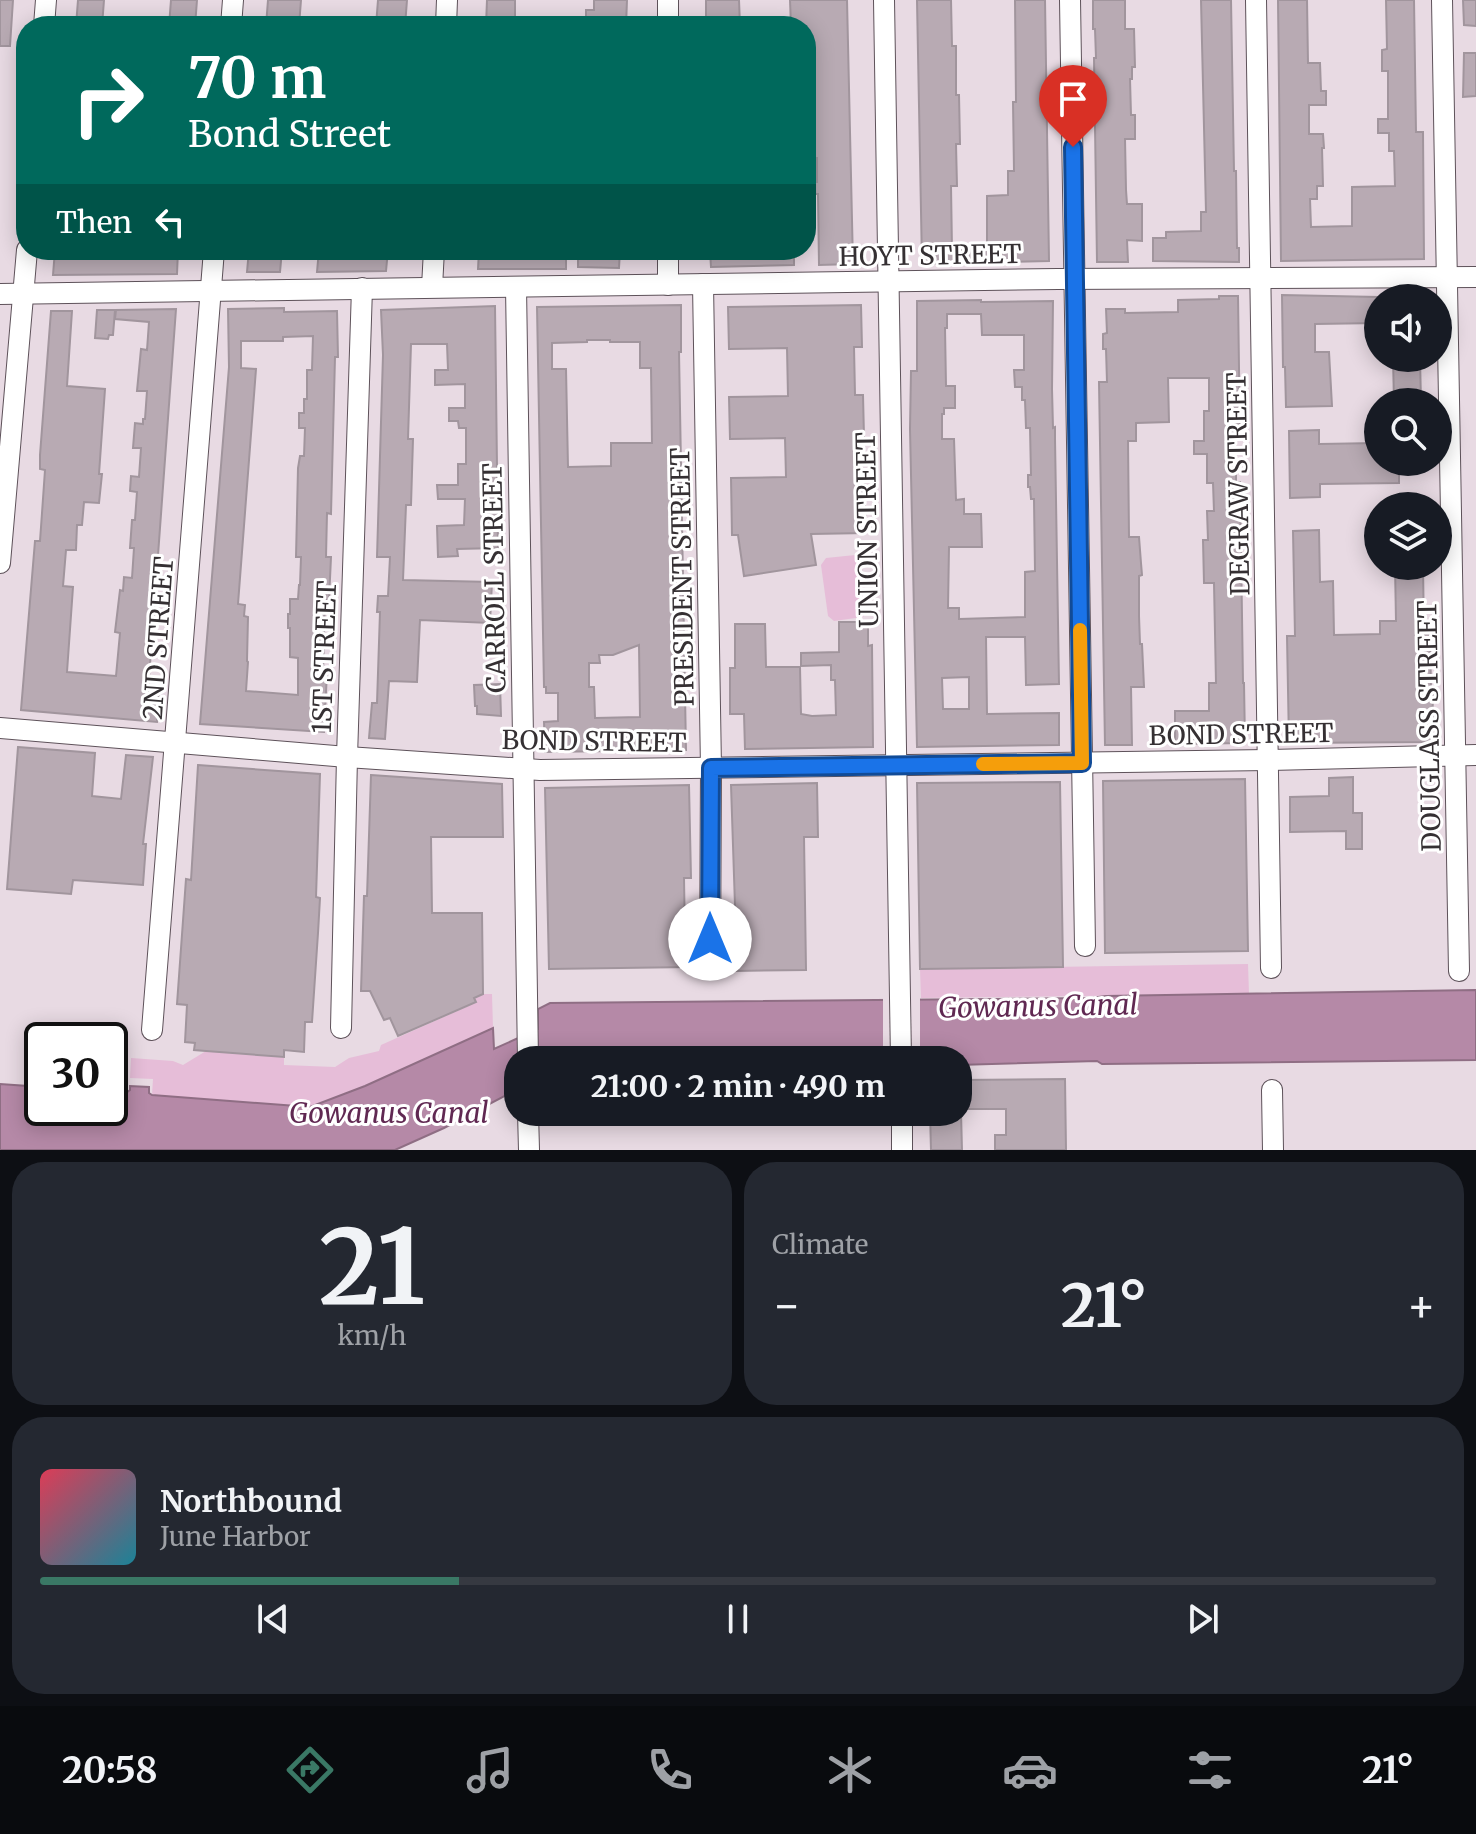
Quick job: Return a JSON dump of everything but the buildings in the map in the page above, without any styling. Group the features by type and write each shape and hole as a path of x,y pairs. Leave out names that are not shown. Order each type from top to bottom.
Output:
{"street":[{"name":"UNION STREET","path":"884,0 901,1046"},
{"path":"1070,0 1085,946"},
{"name":"DEGRAW STREET","path":"1256,0 1271,968"},
{"name":"DOUGLASS STREET","path":"1442,0 1459,971"},
{"path":"0,563 26,260"},
{"name":"2ND STREET","path":"152,1030 213,260"},
{"path":"432,287 433,260"},
{"path":"668,260 668,285"},
{"name":"HOYT STREET","path":"0,294 889,281 1476,277"},
{"name":"PRESIDENT STREET","path":"703,284 711,768 710,966"},
{"name":"CARROLL STREET","path":"516,287 528,1046"},
{"name":"1ST STREET","path":"341,1028 362,288"},
{"name":"BOND STREET","path":"0,728 347,757 523,768 1082,763 1476,755"},
{"path":"1272,1090 1273,1150"},
{"path":"528,1126 529,1150"},
{"path":"902,1126 902,1150"}],"shaded area":[{"path":"855,555 861,560 868,610 863,617 834,621 828,616 821,565 826,558"},
{"path":"1248,964 1249,994 921,998 920,969"},
{"path":"492,994 493,1028 365,1086 310,1107 152,1095 153,1079 130,1078 131,1058 173,1061 183,1065 206,1051 284,1057 284,1065 335,1067 349,1058 379,1051 381,1045 475,1003 474,998"}],"water":[{"name":"Gowanus Canal","path":"1476,990 1476,1060 1102,1064 1097,1061 972,1065 972,1046 504,1046 504,1096 395,1150 0,1150 0,1084 24,1086 24,1126 128,1126 130,1086 149,1087 152,1095 310,1107 365,1086 493,1028 494,1049 538,1029 538,1009 550,1003"}],"pier":[{"path":"920,995 920,1046 883,1046 883,996"}],"slow traffic":[{"path":"983,764 1082,763 1080,630"}],"route":[{"path":"710,939 711,768 1082,763 1073,147"}]}
